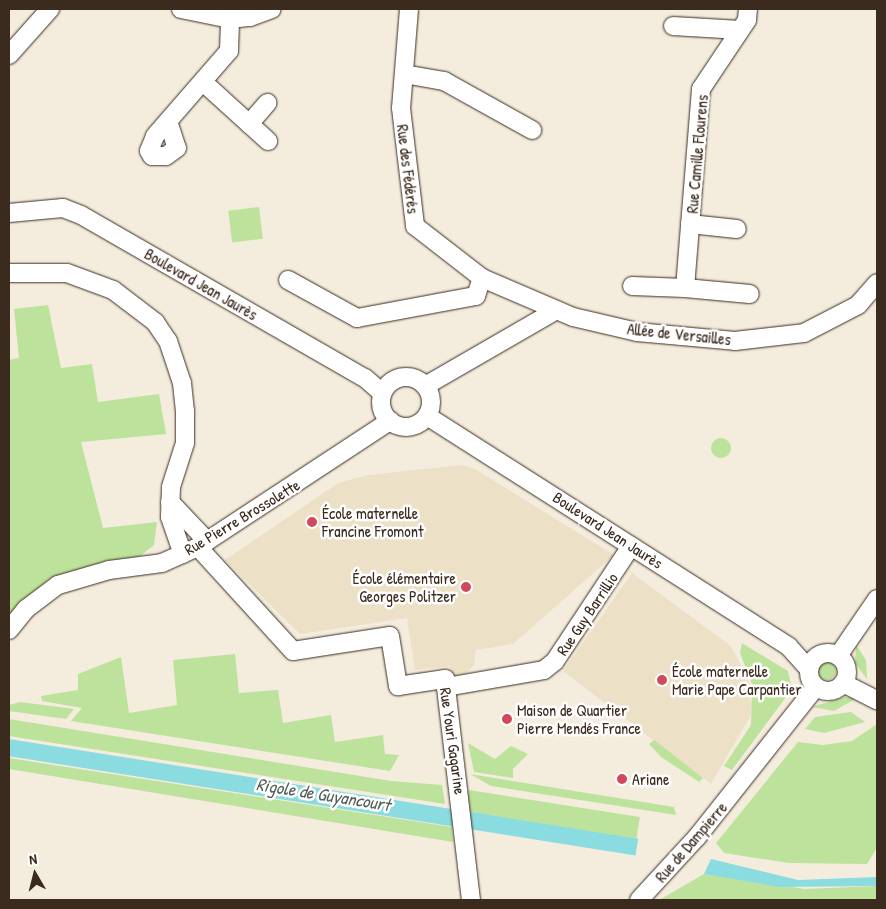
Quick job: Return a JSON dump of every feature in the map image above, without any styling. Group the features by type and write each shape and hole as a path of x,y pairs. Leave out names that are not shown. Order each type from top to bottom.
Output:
{"street":[{"path":"9,55 50,9"},
{"path":"181,9 230,19 250,18 272,9"},
{"name":"Rue des Fédérés","path":"409,9 401,108 416,226 482,278 553,312"},
{"name":"Rue Camille Flourens","path":"685,288 701,89 740,30 748,9"},
{"path":"168,122 229,51 230,19"},
{"path":"673,26 740,30"},
{"path":"404,74 444,81 532,130"},
{"path":"203,82 268,140"},
{"path":"249,124 267,103"},
{"name":"Boulevard Jean Jaurès","path":"9,213 49,207 81,215 365,378 382,392"},
{"path":"690,224 737,230"},
{"path":"9,273 67,273 113,290 155,322 168,340 182,383 185,411 185,444 170,502 170,517 196,547"},
{"path":"288,280 357,318 476,296 482,278"},
{"name":"Allée de Versailles","path":"553,312 637,332 735,341 804,333 858,305 877,283"},
{"path":"632,286 685,288 750,294"},
{"path":"425,386 553,312"},
{"path":"402,377 425,386 431,402 427,416 412,426 390,421 381,408 382,392 402,377"},
{"name":"Boulevard Jean Jaurès","path":"427,416 789,647 809,669"},
{"name":"Rue Pierre Brossolette","path":"9,630 26,609 58,585 109,570 162,563 196,547 390,421"},
{"name":"Rue Youri Gagarine","path":"170,502 196,547 293,651 390,636 390,666 398,686 445,679 468,852 472,900"},
{"name":"Rue Guy Barrillio","path":"446,687 544,670 556,661 632,546"},
{"path":"838,656 877,599"},
{"name":"Boulevard Jean Jaurès","path":"789,647 820,655"},
{"path":"820,655 838,656 847,670 843,683 827,691 816,687 809,669 820,655"},
{"path":"843,683 877,700"},
{"name":"Rue de Dampierre","path":"639,900 741,782 816,687"},
{"name":"Rue de Dampierre","path":"651,900 684,869 741,782"}],"shaded area":[{"name":"École élémentaire Georges Politzer","path":"462,465 475,469 614,555 513,644 476,650 474,665 463,676 453,678 450,666 415,670 407,618 300,634 225,560 338,483 368,475"},
{"name":"École maternelle Marie Pape Carpantier","path":"632,573 731,646 750,683 751,715 711,784 563,671"}],"green space":[{"path":"259,207 263,239 232,243 228,211"},
{"path":"48,305 61,368 92,364 98,402 159,394 166,434 81,442 103,528 157,522 154,545 139,557 48,580 9,618 9,360 19,358 14,309"},
{"path":"721,438 728,441 731,448 728,455 721,458 714,455 711,448 714,441"},
{"path":"742,643 788,671 792,689 732,770 724,766 751,725 752,684 740,653"},
{"path":"856,645 866,660 867,679 855,663"},
{"path":"235,654 239,693 278,690 283,723 331,715 335,742 383,735 385,754 399,755 390,771 71,721 82,708 42,701 41,696 78,690 78,674 121,657 129,713 177,705 173,660"},
{"path":"827,662 833,665 836,671 833,677 827,680 821,677 818,671 821,665"},
{"path":"844,697 857,698 834,711 812,707"},
{"path":"20,702 74,709 66,719 9,711 9,705"},
{"path":"851,712 865,722 824,733 805,729 815,717"},
{"path":"9,719 391,781 442,785 445,804 9,736"},
{"path":"877,724 877,848 867,864 789,863 724,853 716,843 798,742 823,745 852,741"},
{"path":"654,740 703,778 699,782 661,757 649,744"},
{"path":"468,743 495,759 511,746 528,754 513,769 513,778 474,772"},
{"path":"9,758 452,827 453,842 9,769"},
{"path":"470,774 674,807 676,815 491,786"},
{"path":"469,790 640,817 636,839 466,812"},
{"path":"704,874 805,889 877,886 877,900 659,900"}],"water":[{"name":"Rigole de Guyancourt","path":"9,739 638,839 635,855 9,756"},
{"path":"711,859 798,880 877,877 877,886 780,887 704,874"}],"place":[{"name":"École maternelle Francine Fromont","path":"312,522"},
{"name":"École élémentaire Georges Politzer","path":"466,587"},
{"name":"École maternelle Marie Pape Carpantier","path":"662,680"},
{"name":"Maison de Quartier Pierre Mendés France","path":"507,719"},
{"name":"Ariane","path":"622,779"}]}
